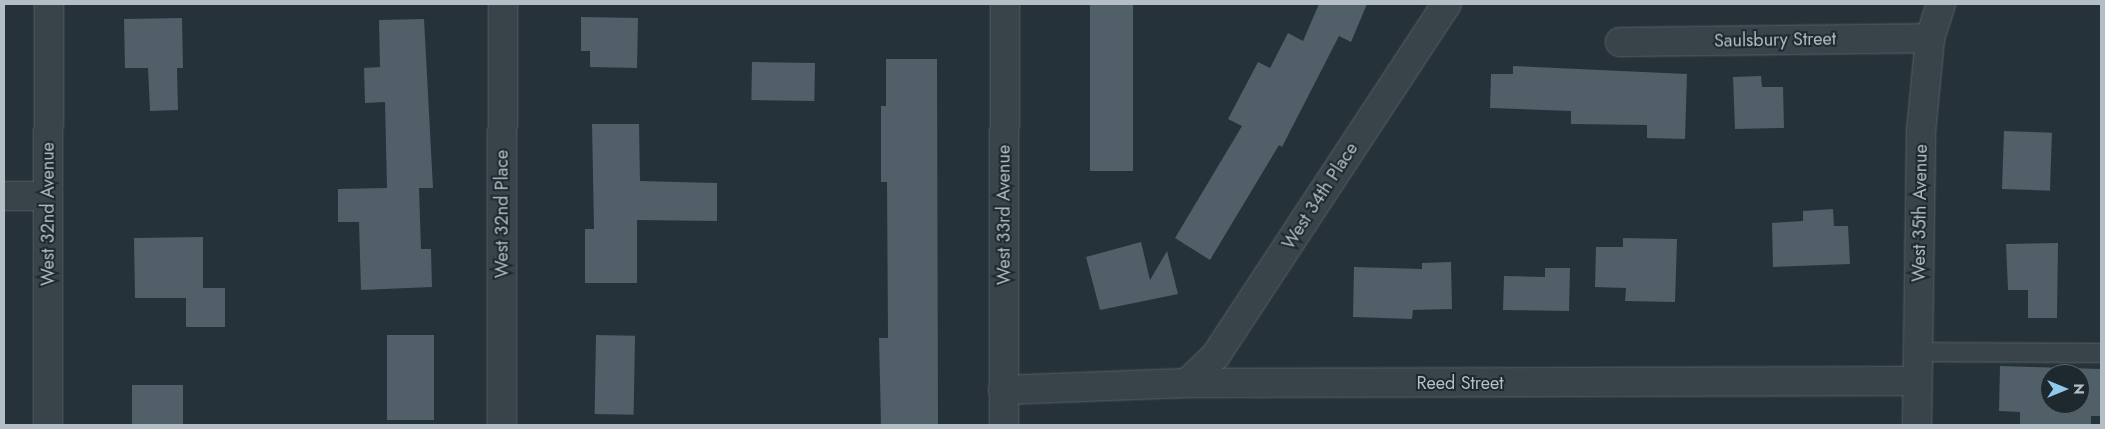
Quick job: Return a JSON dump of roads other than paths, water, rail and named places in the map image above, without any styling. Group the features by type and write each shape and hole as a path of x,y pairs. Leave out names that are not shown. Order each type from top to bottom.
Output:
{"street":[{"name":"West 32nd Avenue","path":"48,425 49,4"},
{"name":"West 32nd Place","path":"502,425 503,4"},
{"name":"West 33rd Avenue","path":"1004,4 1004,425"},
{"name":"West 34th Place","path":"1187,384 1216,355 1447,4"},
{"name":"West 35th Avenue","path":"1917,425 1921,132 1930,38 1941,4"},
{"name":"Saulsbury Street","path":"1620,42 1930,38"},
{"path":"4,196 48,196"},
{"name":"Reed Street","path":"1003,390 1187,384 1917,382"}],"lane":[{"path":"1917,352 2101,353"}]}
